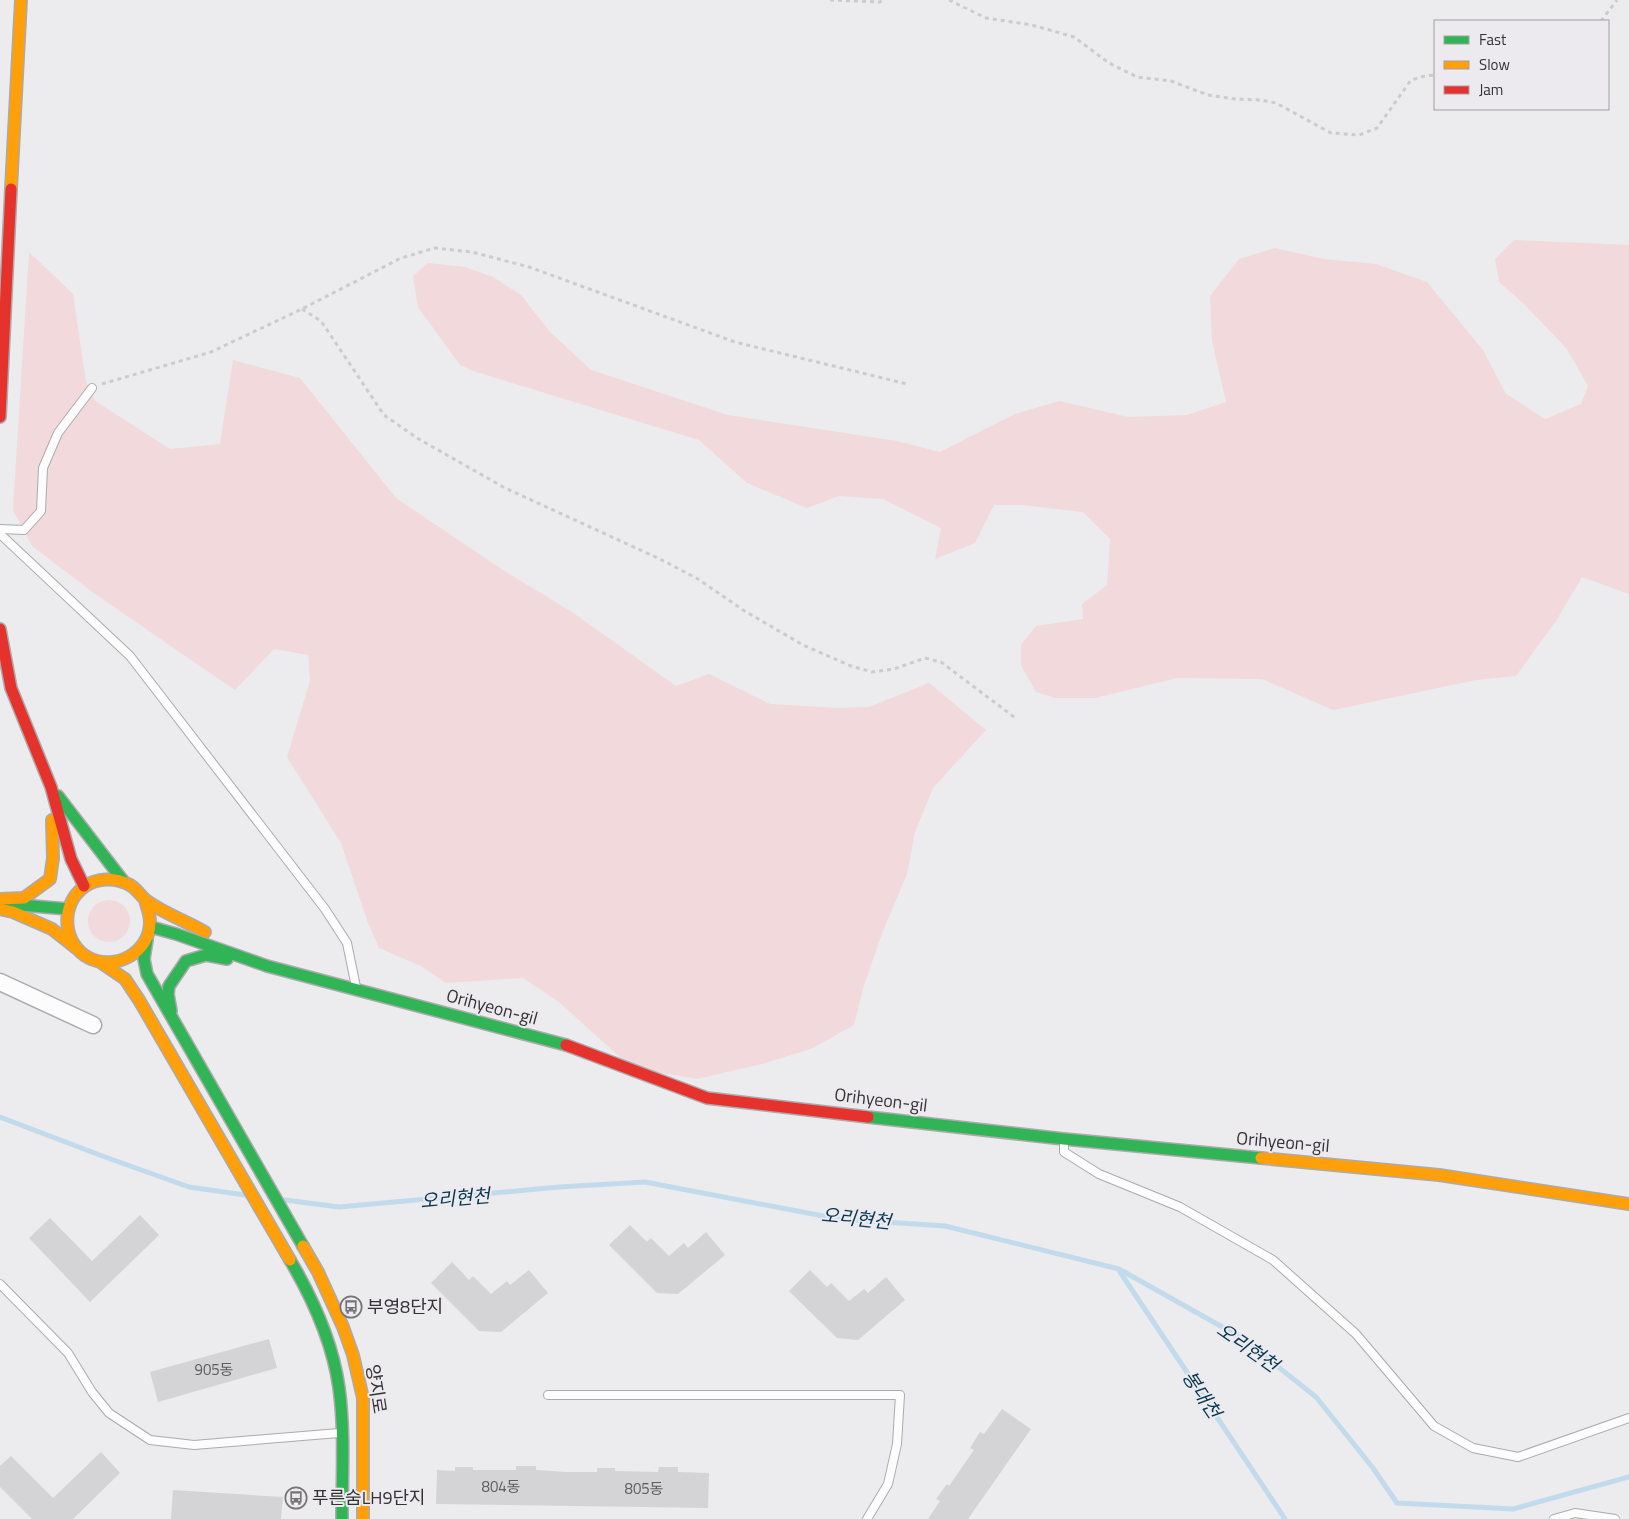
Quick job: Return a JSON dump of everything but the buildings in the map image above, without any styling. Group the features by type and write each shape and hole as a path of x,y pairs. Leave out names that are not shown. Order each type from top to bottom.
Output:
{"street":[{"path":"0,417 5,217 21,0"},
{"path":"0,629 11,688 51,787 71,859 84,886"},
{"path":"51,787 124,882"},
{"path":"0,899 24,898 50,879 52,858 51,787"},
{"path":"0,909 13,912 52,929 87,957 100,962 114,963 127,959 138,951 146,940 151,926 150,913 145,900 136,889 124,882 111,879 97,880 84,886 74,896 68,908 66,922 69,936 76,948"},
{"path":"145,900 268,966"},
{"path":"0,903 68,908"},
{"name":"Orihyeon-gil","path":"151,926 268,966 572,1047 707,1098 1064,1139 1439,1175 1629,1204"},
{"name":"양지로","path":"146,940 144,960 147,974 318,1272 343,1327 353,1355 363,1398 364,1519"},
{"path":"174,1020 169,1003 169,986 186,961 206,955 268,966"},
{"name":"양지로","path":"100,962 125,979 139,1000 304,1283 332,1354 339,1388 342,1433 342,1519"},
{"path":"0,982 92,1025"},
{"path":"342,1433 364,1431"}],"lane":[{"path":"0,528 24,530 41,510 43,468 58,433 92,388"},
{"path":"0,534 130,656 325,908 347,943 357,989"},
{"path":"1064,1139 1064,1152 1099,1174 1180,1207 1273,1260 1356,1334 1434,1426 1472,1448 1518,1457 1629,1418"},
{"path":"0,1284 68,1353 92,1392 109,1413 150,1440 194,1445 342,1433"},
{"path":"548,1395 900,1396 897,1444 888,1484 867,1519"},
{"path":"1554,1519 1575,1513 1616,1519"}],"path":[{"path":"830,0 880,2 884,0"},
{"path":"949,0 986,18 1032,25 1074,37 1108,63 1137,77 1171,82 1208,94 1276,103 1331,133 1359,135 1377,128 1411,80 1434,75"},
{"path":"1602,20 1617,0"},
{"path":"92,388 211,352 302,309 401,258 435,248 472,252 529,267 735,342 907,384"},
{"path":"302,309 321,321 384,415 416,438 506,488 660,559 698,579 743,610 803,645 851,666 872,672 894,669 924,658 941,662 1014,717"}],"shaded area":[{"path":"1514,240 1629,245 1629,594 1582,577 1556,621 1516,676 1476,680 1333,710 1262,679 1177,678 1095,698 1055,698 1036,692 1021,665 1021,645 1036,626 1083,619 1082,604 1107,585 1110,539 1083,512 1022,505 994,505 975,543 935,559 941,528 883,499 839,496 807,508 747,483 699,440 473,371 460,365 418,307 413,276 428,263 465,267 493,277 521,295 550,332 591,370 728,415 897,441 940,452 1015,414 1059,401 1128,417 1187,415 1226,402 1212,341 1210,296 1239,259 1275,248 1324,259 1376,264 1427,282 1483,350 1506,394 1545,419 1581,404 1588,386 1567,349 1524,304 1499,282 1495,259"},
{"path":"29,252 73,294 86,382 95,401 170,449 220,444 233,360 300,378 396,498 506,572 572,612 676,686 709,674 770,704 838,708 869,707 929,683 986,730 933,788 915,832 907,874 883,931 864,985 854,1025 813,1048 766,1063 697,1079 632,1068 559,1002 523,978 446,983 421,966 379,948 368,923 341,843 287,757 310,681 308,655 274,649 235,690 95,594 32,546 13,510"},
{"path":"109,900 124,906 130,921 124,936 109,942 94,936 88,921 94,906"}],"waterway":[{"name":"오리현천","path":"0,1117 189,1187 245,1195"},
{"name":"오리현천","path":"285,1200 339,1207 559,1187 645,1182 839,1219 945,1226 1119,1269 1242,1338 1316,1397 1373,1468 1397,1503 1513,1509 1629,1477"},
{"name":"봉대천","path":"1120,1272 1285,1519"}],"traffic: fast":[{"path":"58,796 124,882"},
{"path":"8,904 68,909"},
{"path":"151,927 267,966 566,1045"},
{"path":"147,940 144,959 147,974 303,1246"},
{"path":"171,1011 168,994 169,986 186,961 206,955 227,959"},
{"path":"868,1117 1064,1139 1261,1158"},
{"path":"290,1260 307,1290 321,1322 336,1371 342,1421 342,1519"}],"traffic: slow":[{"path":"11,189 21,0"},
{"path":"0,899 24,898 50,879 53,858 52,820"},
{"path":"145,900 150,919 148,933 144,943 129,956 110,962 99,961 89,958 80,952 73,943 67,924 71,903 76,894 84,887 100,880 117,880 128,884 154,906 205,932"},
{"path":"0,909 13,912 52,929 76,948"},
{"path":"100,962 125,979 139,1000 290,1260"},
{"path":"1261,1158 1439,1175 1629,1204"},
{"path":"303,1246 318,1272 343,1327 353,1355 363,1398 363,1519"}],"traffic: jam":[{"path":"0,417 11,189"},
{"path":"0,629 11,688 51,787 71,859 84,886"},
{"path":"566,1045 707,1098 868,1117"}],"place":[{"name":"부영8단지","path":"351,1307"},
{"name":"푸른숨LH9단지","path":"296,1498"}]}
